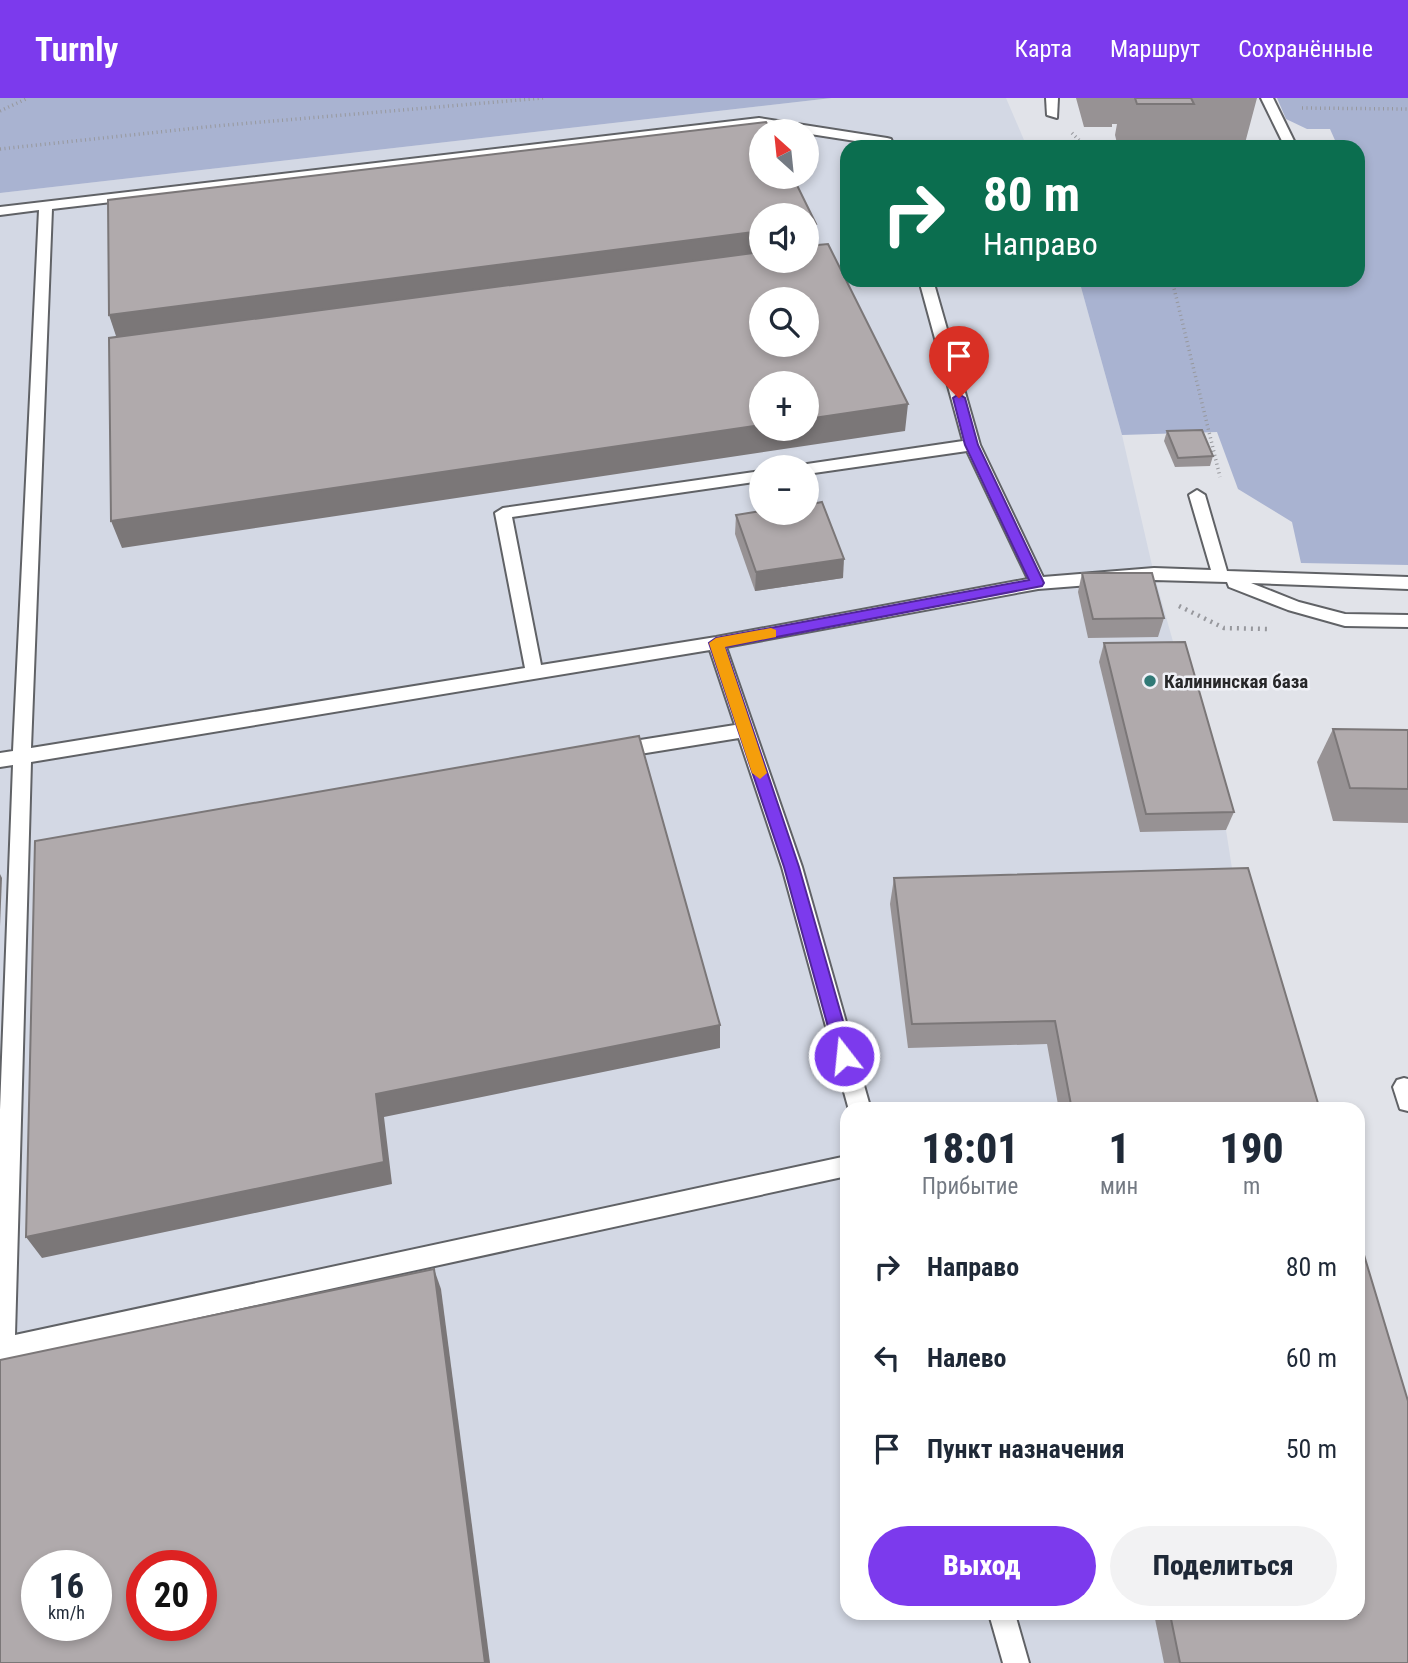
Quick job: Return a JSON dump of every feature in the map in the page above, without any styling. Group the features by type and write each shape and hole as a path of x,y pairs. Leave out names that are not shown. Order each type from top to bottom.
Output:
{"lane":[{"path":"1052,98 1053,115"},
{"path":"1267,98 1288,140"},
{"path":"0,211 759,122 874,140"},
{"path":"46,205 22,756 26,844 2,1350 840,1168"},
{"path":"928,287 972,445 1038,583"},
{"path":"819,467 972,445"},
{"path":"534,672 503,513 749,478"},
{"path":"1197,495 1221,578"},
{"path":"0,760 716,643 1038,583 1154,574 1408,583"},
{"path":"1221,578 1294,606 1345,620 1408,621"},
{"path":"716,643 792,867 858,1102"},
{"path":"595,754 745,730"},
{"path":"1004,1620 1016,1663"}],"path":[{"path":"0,111 28,98"},
{"path":"0,149 215,126 543,98"},
{"path":"1174,287 1222,476 1197,495"}],"shaded area":[{"path":"0,98 832,98 0,193"},
{"path":"832,98 1006,98 1024,140 840,140 840,287 1081,287 1122,435 1154,574 1226,830 1236,894 1307,1102 840,1102 840,1620 1364,1620 1408,1663 0,1663 0,193"},
{"path":"1277,98 1408,98 1408,565 1301,563 1292,522 1238,489 1217,432 1122,435 1081,287 1365,287 1365,140 1335,140 1330,129 1307,129 1286,119"}],"building":[{"path":"1135,98 1191,98 1194,104 1137,104"},
{"path":"749,124 749,189 799,189 806,203 749,203 749,233 109,315 108,200"},
{"path":"828,244 840,268 840,287 850,287 908,404 819,417 819,371 749,371 749,427 111,521 109,338 749,254 749,273 819,273 819,245"},
{"path":"1202,430 1213,456 1178,458 1167,431"},
{"path":"822,502 844,559 756,572 736,515 749,513 749,525 819,525 819,503"},
{"path":"1082,573 1152,573 1164,618 1093,619"},
{"path":"1185,642 1234,812 1146,814 1104,643"},
{"path":"1333,729 1408,730 1408,789 1350,788"},
{"path":"639,736 720,1025 376,1094 384,1162 26,1237 35,841"},
{"path":"1248,868 1318,1102 1070,1102 1055,1021 912,1024 894,878"},
{"path":"1365,1258 1408,1401 1408,1663 1180,1663 1171,1620 1365,1620"},
{"path":"434,1269 485,1663 0,1663 0,1360"}],"slow traffic":[{"path":"760,773 716,643 771,633"}],"place":[{"name":"Калининская база","path":"1150,681"}],"route":[{"path":"844,1056 792,867 716,643 1038,583 972,445 959,398"}]}
